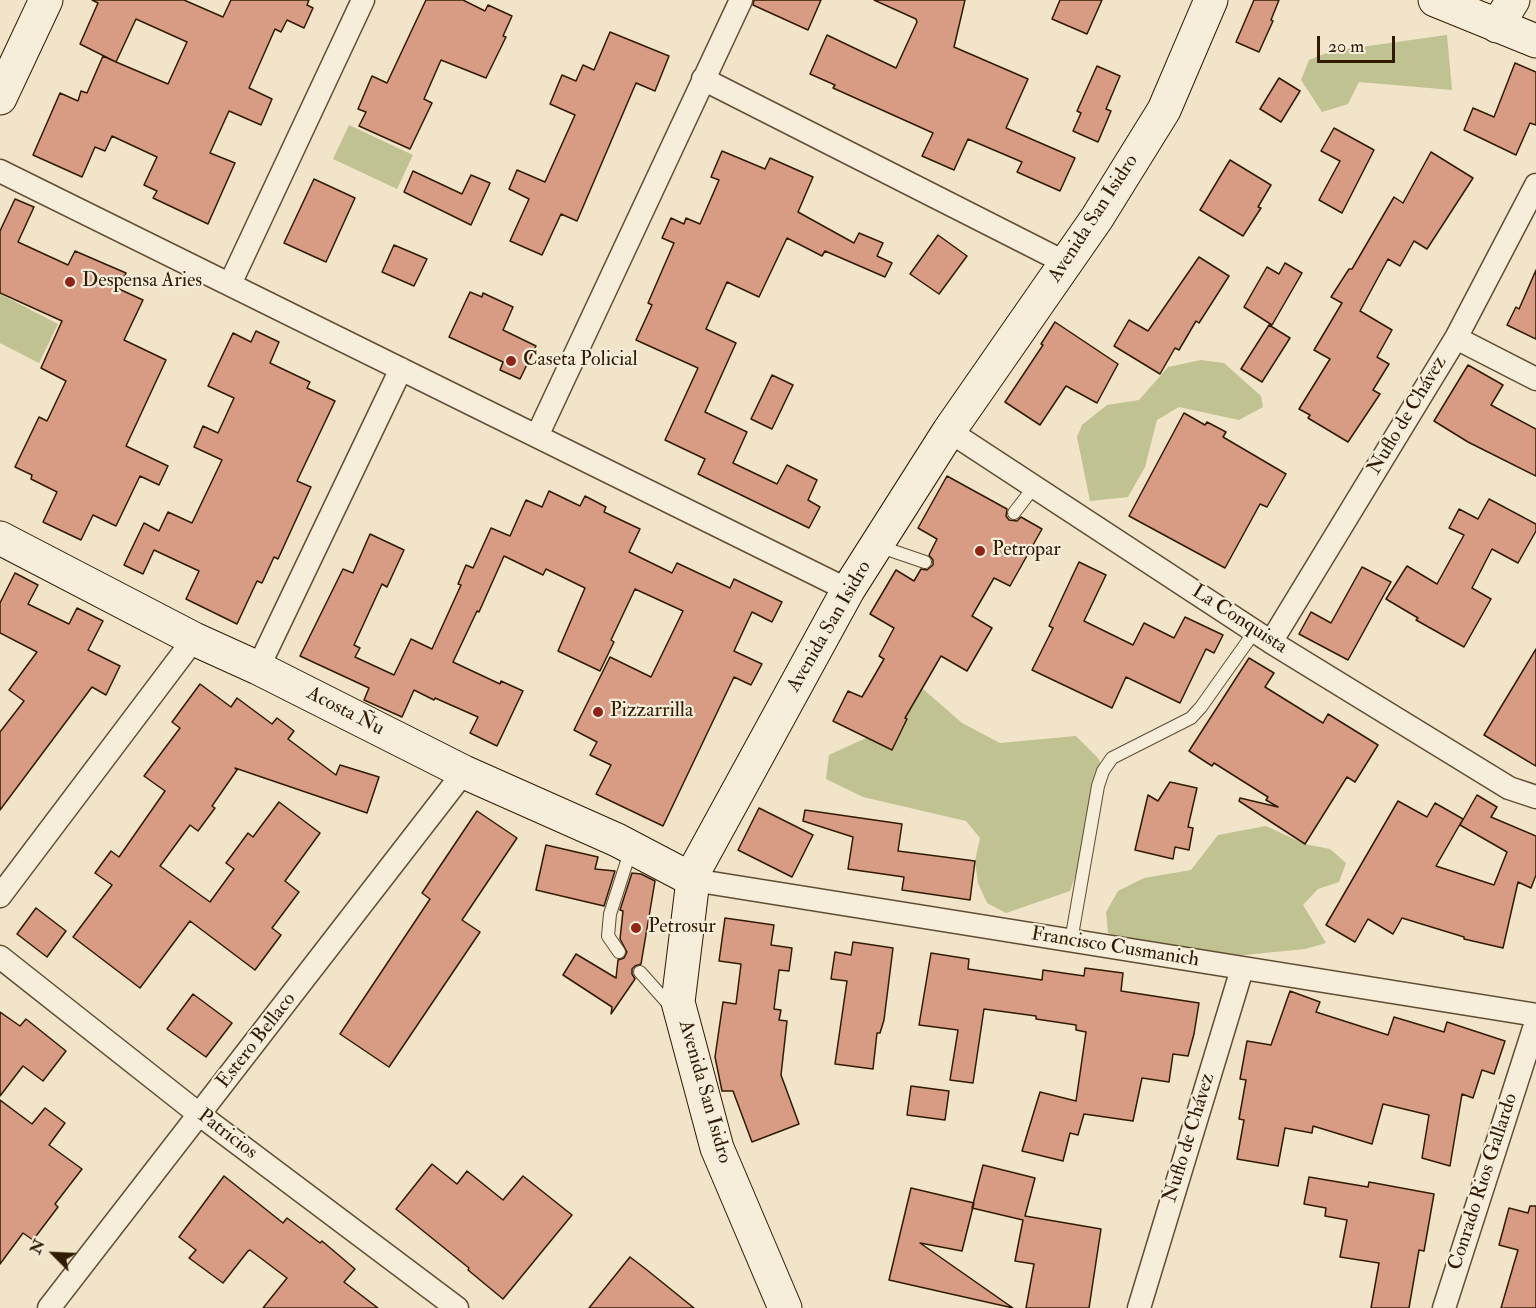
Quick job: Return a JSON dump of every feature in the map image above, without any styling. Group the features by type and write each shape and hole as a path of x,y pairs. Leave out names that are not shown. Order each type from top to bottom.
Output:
{"main road":[{"path":"0,98 46,0"},
{"name":"Avenida San Isidro","path":"785,1308 717,1148 678,1002 693,880 697,866 848,591 949,432 1097,218 1164,110 1211,0"},
{"path":"1435,0 1505,13 1536,41"},
{"name":"Acosta Ñu","path":"0,538 194,639 258,668 464,772 632,848 693,880"}],"street":[{"path":"230,284 363,0"},
{"path":"537,436 741,0"},
{"path":"703,79 1066,263"},
{"path":"0,171 848,591"},
{"name":"Nuflo de Chávez","path":"1263,636 1456,338 1536,185"},
{"path":"1456,338 1536,379"},
{"path":"258,668 401,369"},
{"name":"La Conquista","path":"949,432 1263,636 1509,788 1536,797"},
{"path":"0,896 194,639"},
{"name":"Estero Bellaco","path":"49,1308 464,772"},
{"name":"Francisco Cusmanich","path":"693,880 1536,1016"},
{"name":"Patricios","path":"0,957 200,1115 457,1308"},
{"name":"Nuflo de Chávez","path":"1139,1308 1242,969"},
{"name":"Conrado Rios Gallardo","path":"1444,1308 1536,1022"}],"lane":[{"path":"1014,513 1034,487"},
{"path":"876,546 925,562"},
{"path":"1071,941 1098,786 1103,771 1112,758 1191,718 1263,636"},
{"path":"619,952 608,936 609,914 632,848"},
{"path":"640,972 683,1020"}],"green space":[{"path":"1447,35 1452,90 1359,82 1348,104 1322,112 1301,80 1309,60 1332,51"},
{"path":"349,125 413,155 397,189 333,159"},
{"path":"0,294 58,324 39,363 0,343"},
{"path":"1201,360 1224,363 1261,396 1263,407 1239,420 1179,407 1157,420 1145,467 1128,497 1090,501 1077,437 1082,425 1107,405 1139,400 1168,367"},
{"path":"915,682 962,723 1000,743 1076,736 1098,758 1106,778 1098,786 1100,806 1070,891 1006,913 987,903 978,883 975,861 980,838 966,821 863,797 826,779 829,755 890,727"},
{"path":"1266,826 1305,844 1330,849 1346,863 1339,882 1318,889 1303,905 1326,943 1305,949 1184,961 1108,933 1106,912 1118,891 1144,878 1191,870 1218,835"}],"building":[{"path":"92,0 184,0 223,17 231,0 309,0 307,5 313,8 304,28 287,20 281,32 275,29 249,88 272,99 261,125 229,111 210,153 235,163 208,224 153,198 157,191 144,185 157,157 112,136 105,151 95,147 82,177 33,155 60,93 78,101 81,91 87,93 103,56 116,62 80,44 98,3","holes":["136,19 187,42 168,84 116,62"]},
{"path":"426,0 463,0 485,11 488,5 512,16 503,36 506,37 486,78 441,60 424,99 432,103 410,149 359,126 366,112 358,109 372,76 387,83"},
{"path":"754,0 821,0 808,30 753,5"},
{"path":"874,0 965,0 954,47 1028,79 1006,128 1075,158 1060,191 1017,172 1022,162 968,139 954,170 922,156 933,133 833,88 835,85 810,74 827,35 896,68 917,22 916,19"},
{"path":"1060,0 1102,0 1087,34 1052,19"},
{"path":"1254,0 1279,0 1271,20 1273,21 1259,52 1236,42"},
{"path":"610,32 669,56 655,91 636,83 577,221 561,214 542,255 510,241 529,199 509,189 517,170 545,182 575,115 550,104 562,75 576,81 583,65 594,70"},
{"path":"1515,63 1536,72 1536,125 1530,123 1516,155 1464,130 1473,108 1494,117"},
{"path":"1097,66 1120,76 1106,109 1111,111 1098,142 1073,131 1081,113 1077,111"},
{"path":"1279,78 1300,91 1281,122 1260,109"},
{"path":"1334,128 1374,150 1342,213 1319,200 1340,161 1321,151"},
{"path":"722,151 765,169 770,158 813,177 798,212 854,243 859,233 883,243 877,256 892,263 885,277 825,251 822,256 787,238 759,297 727,282 706,329 736,343 705,412 747,432 733,463 777,484 787,465 817,480 808,500 820,507 809,528 698,474 705,459 665,440 698,368 636,340 652,305 648,303 674,243 662,238 671,218 684,224 686,218 700,224 719,180 711,177"},
{"path":"1431,152 1473,178 1427,249 1414,241 1400,266 1388,259 1360,311 1392,330 1377,357 1389,364 1373,390 1380,394 1348,442 1308,418 1310,415 1299,409 1330,359 1314,350 1342,303 1331,297 1349,269 1352,269 1394,197 1403,203"},
{"path":"1230,160 1271,185 1258,207 1261,208 1243,236 1200,210"},
{"path":"413,171 462,194 471,175 490,183 471,225 404,192"},
{"path":"314,179 355,198 326,262 284,243"},
{"path":"15,199 34,207 18,242 68,265 75,251 126,273 119,289 143,300 124,340 166,360 126,446 168,466 159,485 140,476 116,526 93,515 81,540 43,522 57,492 31,479 32,475 15,467 39,417 47,421 66,381 41,368 62,321 0,293 0,231"},
{"path":"938,235 967,256 939,294 910,274"},
{"path":"394,245 427,259 414,286 382,272"},
{"path":"1199,257 1229,276 1199,323 1196,321 1179,350 1175,348 1160,374 1114,346 1129,320 1148,331"},
{"path":"1285,263 1302,273 1272,325 1244,307 1267,267 1279,274"},
{"path":"1536,270 1536,339 1507,325 1516,307 1519,309"},
{"path":"470,292 482,297 483,293 513,307 503,330 536,346 520,379 500,370 503,362 449,337"},
{"path":"1055,322 1118,364 1097,403 1066,386 1040,425 1005,402 1043,345 1041,344"},
{"path":"1269,325 1290,338 1262,382 1241,369"},
{"path":"256,331 279,342 270,363 310,382 307,388 335,401 297,481 311,487 278,559 274,557 262,583 257,581 237,624 186,599 199,571 154,550 143,574 124,565 144,523 159,531 168,512 192,523 222,460 194,447 203,426 218,433 234,398 208,386 233,333 251,342"},
{"path":"1468,365 1503,385 1491,405 1536,429 1536,476 1468,442 1434,421"},
{"path":"772,375 793,385 772,429 751,419"},
{"path":"1184,413 1205,425 1207,422 1226,432 1223,437 1286,474 1267,507 1260,504 1225,568 1129,516"},
{"path":"947,476 1007,509 1006,516 1009,520 1017,521 1021,517 1042,529 1010,586 994,578 972,616 992,628 967,671 941,656 905,718 907,719 892,750 833,721 848,691 862,697 884,659 879,656 894,628 870,614 896,570 914,581 921,569 927,570 933,565 933,560 929,555 937,539 918,528"},
{"path":"549,491 580,506 585,496 606,507 604,512 640,529 629,552 672,573 677,563 730,588 734,579 782,602 772,622 752,612 734,651 762,664 751,685 734,677 663,826 596,794 611,765 590,755 597,742 574,730 610,657 651,677 683,611 635,589 611,640 614,642 600,671 558,651 585,588 546,569 543,575 504,556 453,662 500,684 501,681 523,691 497,746 470,733 478,717 414,690 402,717 364,700 369,688 300,656 343,569 353,573 370,534 404,550 387,587 382,584 354,645 360,648 355,657 394,675 411,639 432,649 461,585 458,584 466,565 473,568 491,528 510,536 526,500 542,507"},
{"path":"1489,499 1536,524 1536,531 1518,563 1492,549 1472,588 1491,599 1464,647 1416,620 1418,618 1386,599 1407,566 1437,584 1464,535 1449,528 1459,509 1478,519"},
{"path":"1079,562 1106,575 1084,621 1133,645 1144,623 1174,638 1185,617 1223,635 1214,653 1206,649 1180,703 1126,677 1112,708 1032,670 1053,628 1049,626"},
{"path":"1362,567 1391,582 1348,660 1299,634 1311,612 1331,623"},
{"path":"15,573 38,585 28,604 69,624 77,608 103,621 88,650 120,666 106,695 92,687 0,810 0,732 24,701 9,690 37,652 0,633 0,603"},
{"path":"1536,649 1536,766 1484,735"},
{"path":"1249,658 1274,673 1265,687 1323,723 1328,714 1378,745 1355,782 1347,777 1305,844 1239,801 1240,798 1278,807 1266,800 1268,797 1214,763 1212,766 1189,751"},
{"path":"200,684 231,707 237,698 272,724 277,718 294,731 288,739 336,775 340,765 379,777 367,813 235,768 237,770 212,806 215,808 198,831 190,825 160,866 210,902 234,869 226,863 248,833 253,837 279,802 320,833 285,881 299,892 272,928 281,935 255,970 190,921 140,988 73,937 112,885 95,873 111,851 119,857 165,791 144,776 180,728 172,722"},
{"path":"1170,782 1197,788 1188,827 1193,828 1189,850 1175,847 1173,859 1135,850 1148,795 1158,801"},
{"path":"1477,795 1497,807 1491,817 1536,836 1536,875 1531,888 1518,882 1503,948 1464,939 1464,937 1402,918 1393,934 1368,919 1355,942 1326,925 1398,801 1427,817 1435,803 1463,819 1436,866 1494,885 1507,852 1460,825"},
{"path":"759,808 813,835 792,877 738,850"},
{"path":"805,810 902,824 898,851 975,861 970,900 902,890 904,877 848,869 853,837 803,821"},
{"path":"477,811 517,838 462,920 480,932 389,1067 340,1034 430,899 422,893"},
{"path":"546,845 598,857 595,869 615,871 604,906 536,890"},
{"path":"632,873 641,874 655,881 641,964 632,969 635,979 611,1014 612,1007 563,975 576,954 616,978 618,960 624,958 627,952 620,939 623,911 620,910"},
{"path":"36,908 66,931 47,957 17,934"},
{"path":"725,918 774,925 771,945 792,948 789,971 779,970 774,1009 781,1010 779,1020 787,1021 781,1075 799,1124 752,1142 733,1091 722,1091 715,1057 723,1002 736,1004 741,964 719,961"},
{"path":"853,942 893,948 884,1020 880,1033 877,1033 873,1069 835,1064 847,981 831,979 835,952 851,955"},
{"path":"931,953 969,959 968,969 1042,980 1043,970 1084,976 1085,968 1123,973 1121,991 1199,1003 1188,1056 1173,1054 1169,1082 1142,1078 1133,1121 1084,1114 1078,1135 1070,1133 1063,1161 1022,1151 1040,1092 1076,1101 1086,1032 1076,1030 1076,1025 1036,1019 1036,1016 984,1009 973,1083 950,1080 958,1030 919,1025"},
{"path":"1290,991 1320,1002 1316,1012 1388,1035 1394,1017 1444,1032 1447,1022 1505,1041 1494,1074 1482,1070 1473,1098 1462,1094 1450,1166 1422,1158 1429,1115 1383,1104 1372,1144 1313,1126 1312,1133 1285,1128 1278,1166 1237,1159 1244,1120 1239,1119 1246,1080 1240,1079 1247,1041 1271,1045"},
{"path":"193,994 232,1023 206,1057 167,1029"},
{"path":"0,1012 20,1026 26,1019 66,1051 43,1081 23,1066 0,1096"},
{"path":"911,1086 949,1091 945,1120 907,1115"},
{"path":"0,1100 32,1124 45,1108 65,1123 49,1145 82,1169 55,1204 58,1207 33,1240 23,1233 0,1264"},
{"path":"432,1164 457,1184 467,1171 503,1200 523,1176 572,1215 503,1299 468,1270 469,1268 396,1209"},
{"path":"983,1165 1035,1178 1025,1216 1101,1229 1089,1308 1026,1308 1034,1264 1015,1261 1023,1220 972,1208"},
{"path":"224,1176 283,1223 287,1218 320,1243 322,1241 355,1269 344,1282 378,1308 263,1308 287,1278 250,1250 223,1283 189,1258 196,1250 179,1237"},
{"path":"1309,1177 1368,1187 1369,1182 1434,1194 1424,1251 1419,1250 1409,1308 1371,1308 1379,1263 1340,1257 1347,1220 1325,1216 1326,1208 1304,1204"},
{"path":"911,1188 974,1203 962,1251 920,1243 1013,1308 889,1280"},
{"path":"1530,1206 1536,1206 1536,1308 1501,1308 1518,1250 1499,1245 1509,1208 1528,1213"},
{"path":"630,1257 647,1270 694,1308 589,1308"}],"place":[{"name":"Despensa Aries","path":"70,282"},
{"name":"Caseta Policial","path":"511,361"},
{"name":"Petropar","path":"980,551"},
{"name":"Pizzarrilla","path":"598,712"},
{"name":"Petrosur","path":"636,928"}]}
